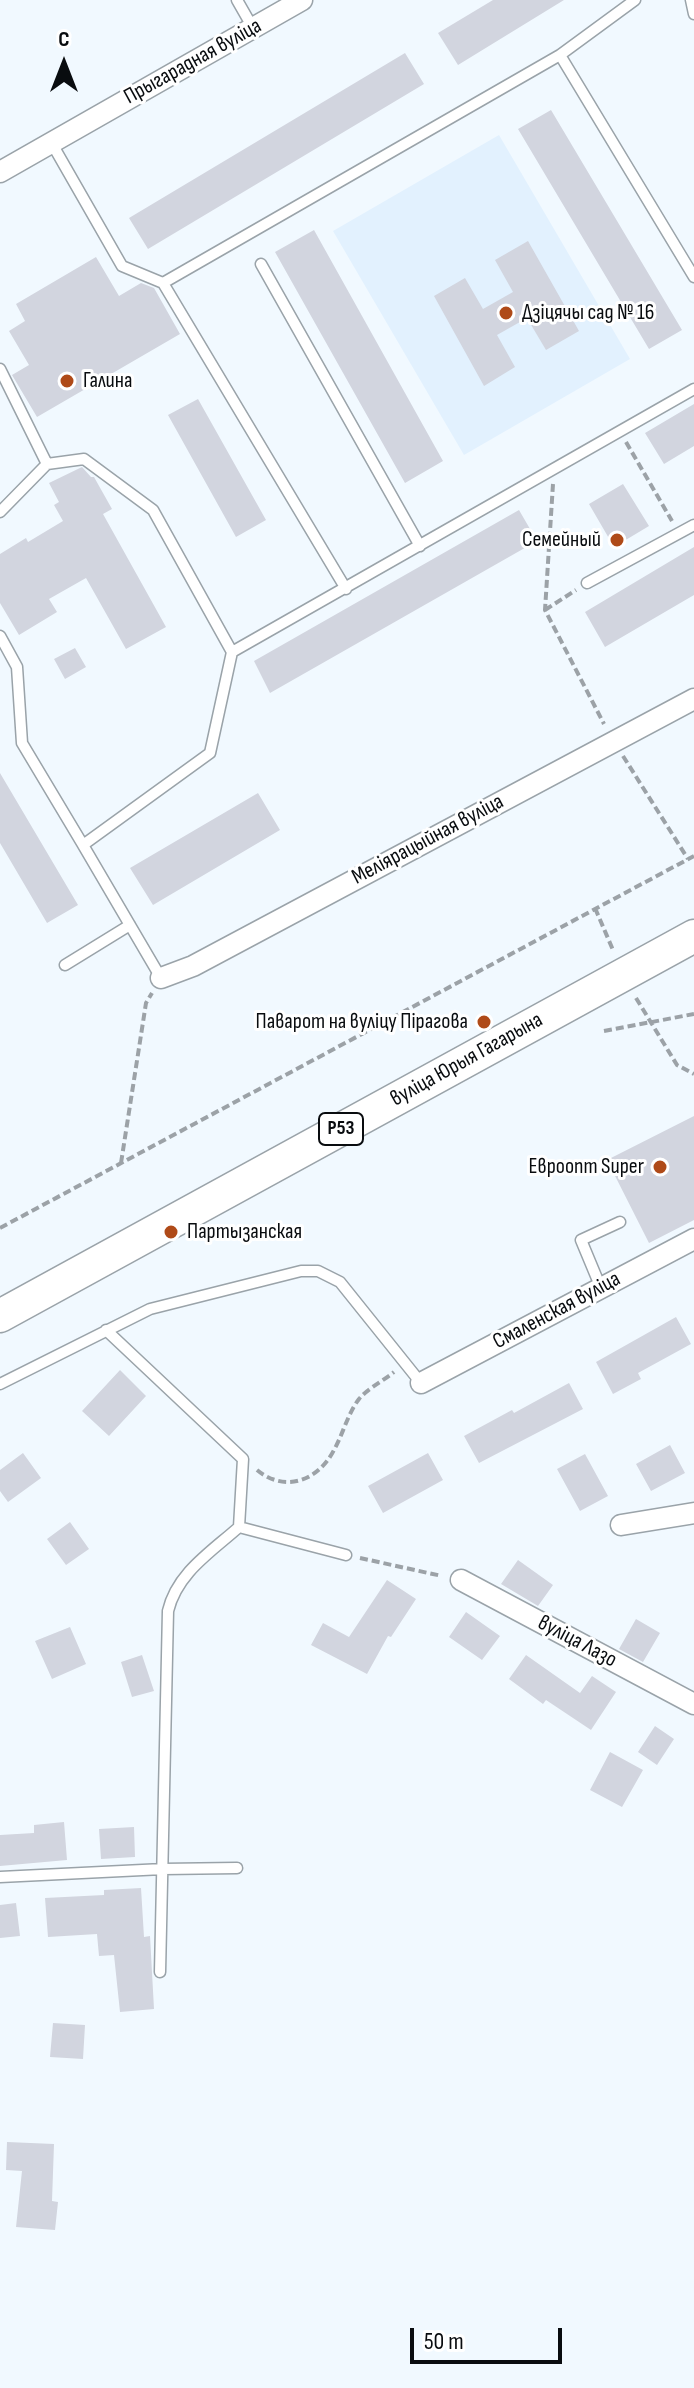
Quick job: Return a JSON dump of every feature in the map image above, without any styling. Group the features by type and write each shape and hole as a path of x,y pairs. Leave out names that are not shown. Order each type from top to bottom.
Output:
{"main road":[{"name":"вуліца Юрыя Гагарына","path":"0,1316 688,940"}],"street":[{"name":"Прыгарадная вуліца","path":"0,172 302,0"},
{"name":"Меліярацыйная вуліца","path":"161,978 193,966 694,699"},
{"name":"Смаленская вуліца","path":"421,1383 694,1239"},
{"path":"621,1525 694,1513"},
{"name":"вуліца Лазо","path":"461,1580 694,1704"}],"lane":[{"path":"237,0 253,28"},
{"path":"163,283 560,55 635,0"},
{"path":"691,0 694,14"},
{"path":"560,55 694,277"},
{"path":"51,142 122,266 163,283 346,589"},
{"path":"261,264 420,546"},
{"path":"0,369 47,464"},
{"path":"232,652 694,389"},
{"path":"0,512 47,464 84,459 153,510 232,652 210,753 83,845"},
{"path":"587,583 694,525"},
{"path":"0,636 17,667 22,743 161,978"},
{"path":"65,965 130,925"},
{"path":"601,1288 581,1240 620,1222"},
{"path":"0,1384 150,1309 301,1271 318,1271 340,1282 421,1383"},
{"path":"106,1330 243,1459 239,1527 183,1576 170,1602 160,1972"},
{"path":"239,1527 346,1555"},
{"path":"0,1877 237,1868"}],"path":[{"path":"620,431 679,534"},
{"path":"554,469 545,610 613,742 688,859"},
{"path":"545,610 587,583"},
{"path":"0,1228 694,856"},
{"path":"121,1163 146,1003 161,978"},
{"path":"604,1031 694,1014"},
{"path":"243,1459 269,1480 294,1484 309,1478 332,1454 359,1399 406,1364"},
{"path":"346,1555 461,1580"}],"shaded area":[{"path":"499,135 630,359 464,455 333,231"}],"building":[{"path":"493,0 564,0 458,65 438,33"},
{"path":"405,53 424,84 148,249 129,218"},
{"path":"551,110 682,330 649,349 518,129"},
{"path":"314,230 443,461 405,483 275,252"},
{"name":"Дзіцячы сад № 16","path":"528,241 579,331 546,350 527,318 497,335 515,367 484,386 434,296 465,278 483,309 513,292 495,260"},
{"path":"96,257 119,296 141,283 154,288 180,334 37,417 12,375 29,365 9,331 25,321 16,304"},
{"path":"198,399 266,520 236,537 168,415"},
{"path":"694,404 694,446 664,464 645,433"},
{"path":"82,467 94,477 112,509 103,514 166,627 126,649 86,578 49,599 57,612 19,635 0,603 0,554 63,521 54,505 59,502 49,483"},
{"path":"623,484 649,526 614,547 589,504"},
{"path":"519,510 537,541 270,693 254,661"},
{"path":"694,547 694,595 605,647 585,612"},
{"path":"75,648 86,667 65,679 54,659"},
{"path":"0,773 78,905 47,923 0,843"},
{"path":"258,793 280,830 153,905 130,868"},
{"path":"694,1116 694,1220 649,1243 607,1160"},
{"path":"676,1317 691,1344 638,1373 641,1379 613,1394 596,1362"},
{"path":"120,1370 146,1396 109,1436 82,1411"},
{"path":"569,1383 583,1409 479,1463 464,1436"},
{"path":"670,1445 685,1473 651,1491 636,1464"},
{"path":"23,1453 41,1478 8,1502 0,1491 0,1470"},
{"path":"428,1453 443,1480 383,1513 368,1486"},
{"path":"585,1454 608,1496 580,1511 557,1469"},
{"path":"70,1522 89,1549 66,1565 47,1539"},
{"path":"518,1560 553,1585 538,1606 501,1584"},
{"path":"387,1580 416,1599 391,1637 388,1636 367,1674 311,1645 323,1623 349,1637"},
{"path":"466,1612 500,1636 482,1660 449,1637"},
{"path":"636,1619 660,1633 643,1662 619,1649"},
{"path":"70,1627 86,1664 52,1679 35,1641"},
{"path":"142,1655 154,1691 132,1697 121,1662"},
{"path":"526,1655 580,1693 592,1676 616,1692 591,1730 546,1700 543,1704 509,1679"},
{"path":"655,1726 674,1739 657,1765 638,1752"},
{"path":"610,1752 643,1770 622,1807 590,1790"},
{"path":"64,1822 67,1860 0,1866 0,1835 34,1833 34,1825"},
{"path":"134,1827 135,1857 101,1859 99,1829"},
{"path":"141,1888 144,1937 150,1936 154,2009 120,2012 114,1955 99,1956 97,1934 48,1937 45,1898 104,1895 104,1890"},
{"path":"16,1903 20,1936 0,1938 0,1905"},
{"path":"53,2023 85,2025 83,2059 50,2057"},
{"path":"7,2142 54,2144 52,2201 58,2202 55,2230 16,2227 22,2171 6,2170"}],"place":[{"name":"Дзіцячы сад № 16","path":"506,313"},
{"name":"Галина","path":"67,381"},
{"name":"Семейный","path":"617,540"},
{"name":"Паварот на вуліцу Пірагова","path":"484,1022"},
{"name":"Евроопт Super","path":"660,1167"},
{"name":"Партызанская","path":"171,1232"}]}
